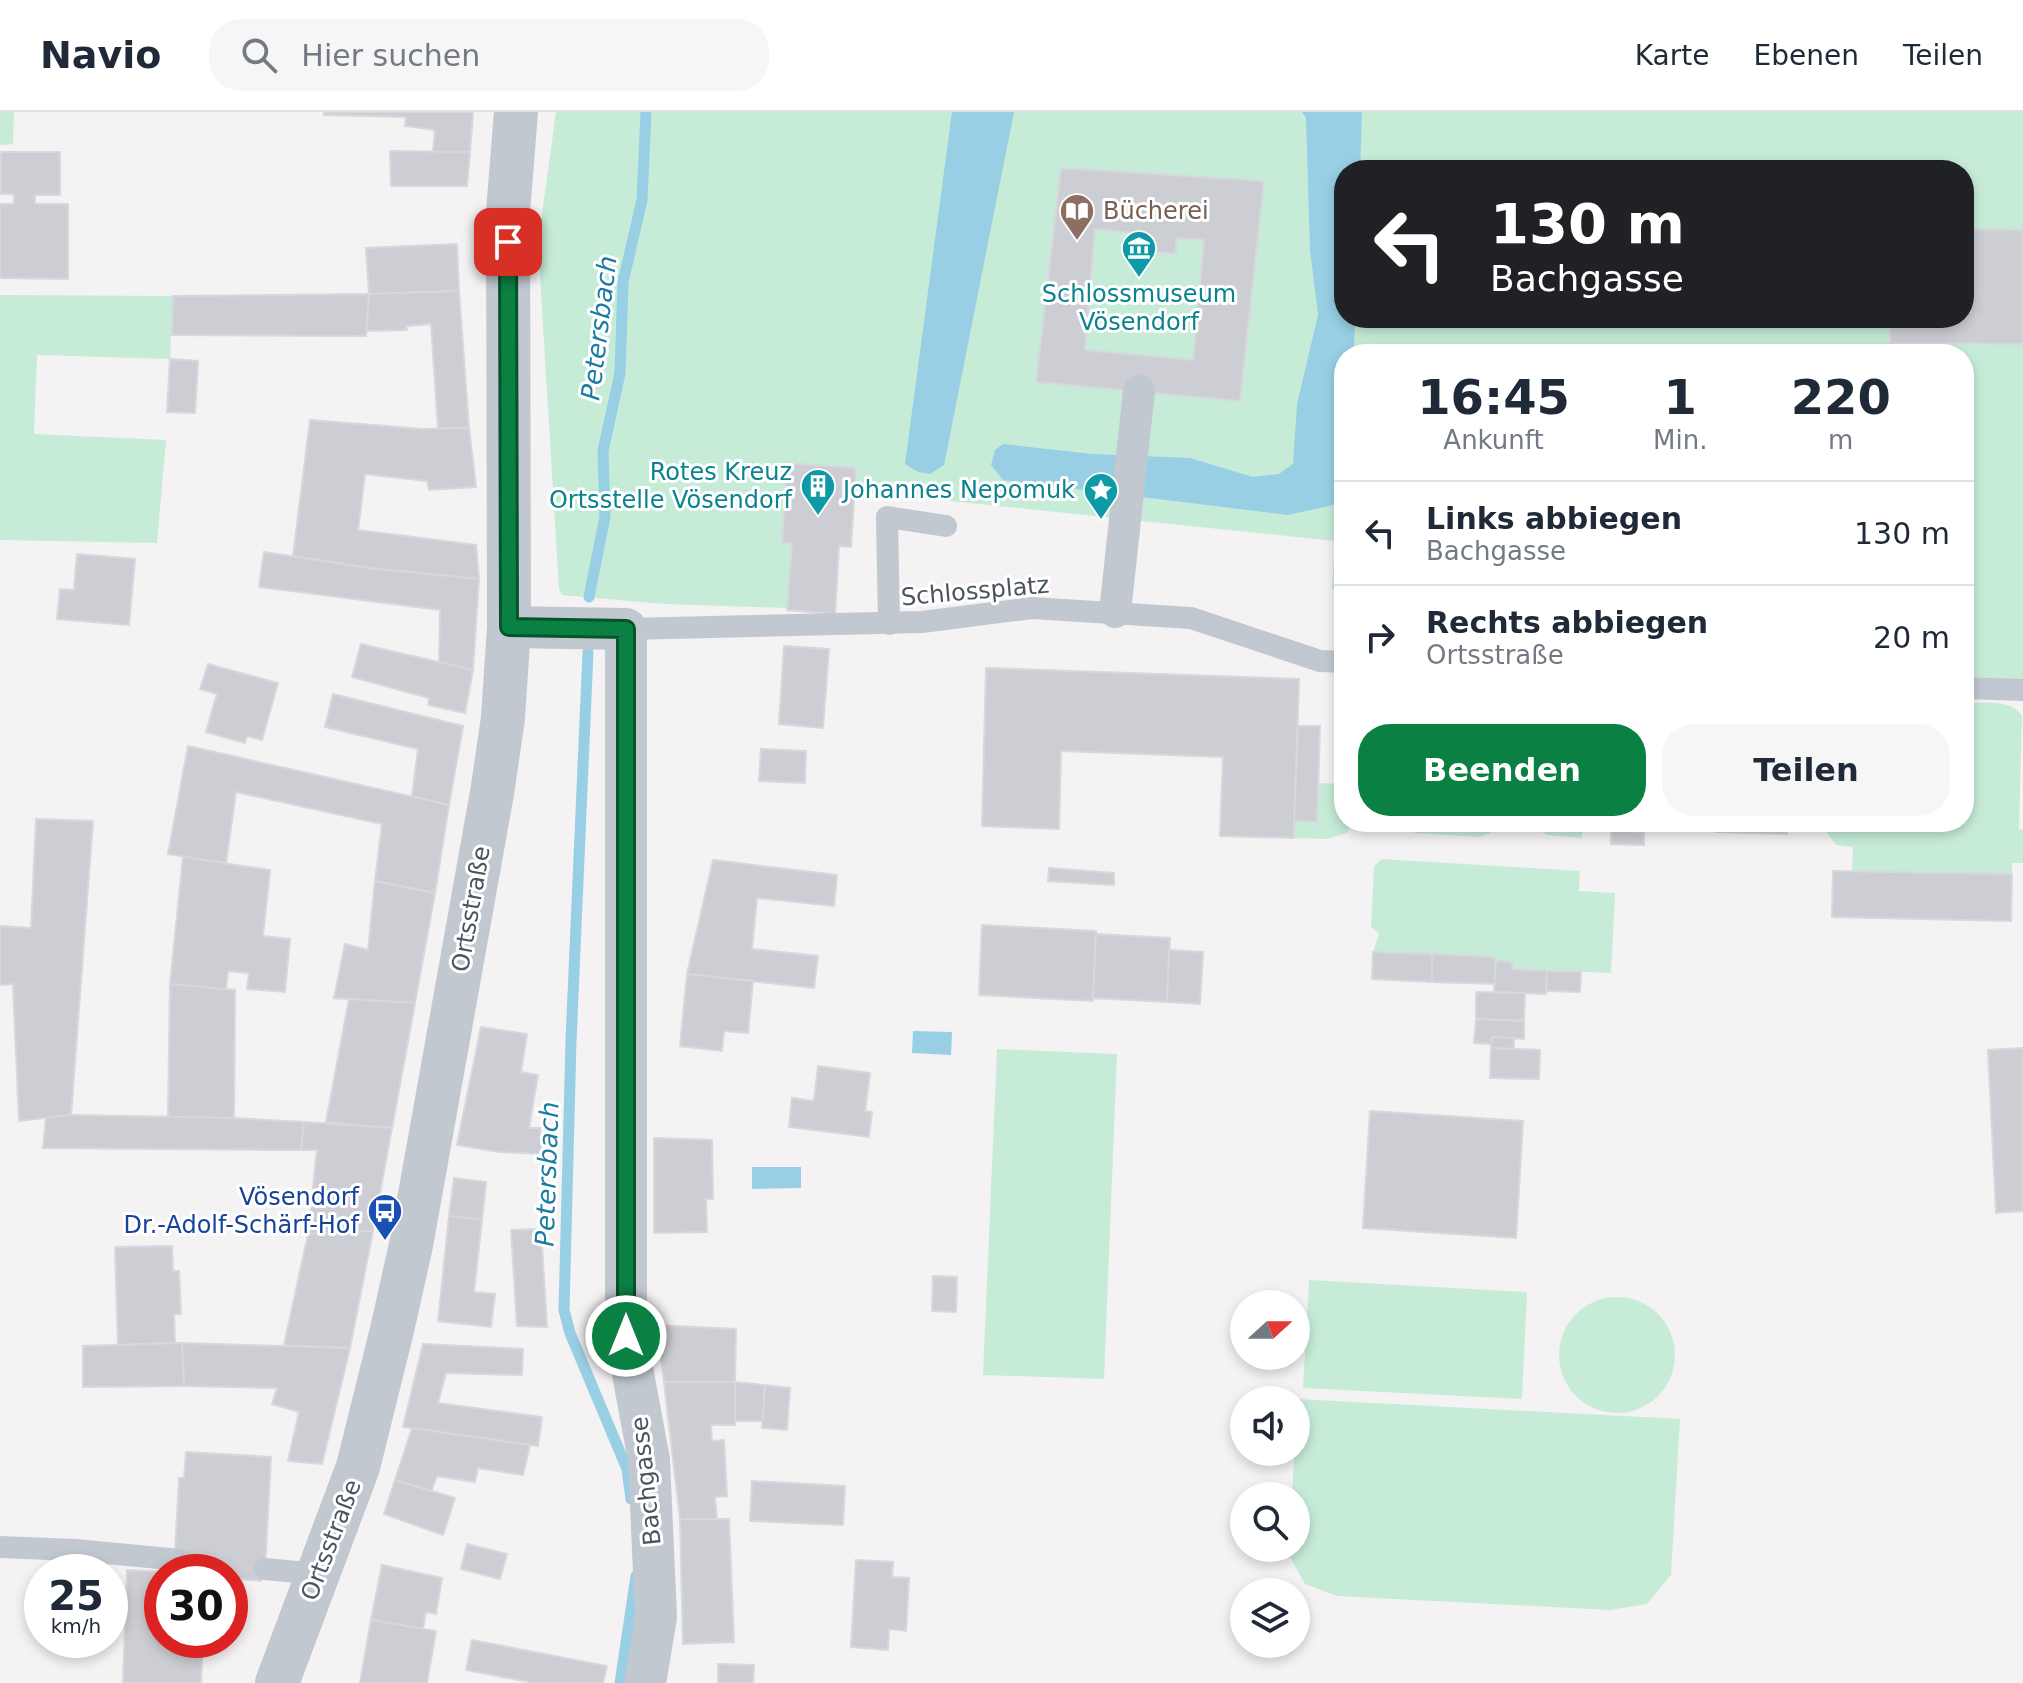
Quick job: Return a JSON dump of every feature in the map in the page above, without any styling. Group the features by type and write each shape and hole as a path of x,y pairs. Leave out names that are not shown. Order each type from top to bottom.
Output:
{"street":[{"name":"Ortsstraße","path":"277,1683 358,1467 411,1245 492,793 503,718 509,627 508,212 516,112"},
{"path":"1115,612 1139,391"},
{"path":"509,627 626,629"},
{"name":"Bachgasse","path":"626,629 626,1336 649,1460 656,1617 645,1683"}],"lane":[{"path":"889,624 887,517 946,526"},
{"name":"Schlossplatz","path":"626,629 889,624 1032,608 1191,618 1320,661 1334,662"},
{"path":"1974,688 2023,690"},
{"path":"0,1547 144,1557"},
{"path":"265,1569 318,1574"}],"green space":[{"path":"0,112 14,112 13,144 0,145"},
{"path":"556,112 2023,112 2023,680 1974,678 1974,344 1334,344 1334,541 854,491 855,468 787,463 782,542 792,543 788,608 664,604 562,595 559,589 538,243"},
{"path":"0,295 173,296 170,359 37,355 34,434 166,440 157,543 0,540"},
{"path":"1974,703 2003,704 2022,715 2019,829 2023,830 2023,863 2012,863 2012,874 1852,871 1853,847 1836,845 1827,832 1974,832"},
{"path":"1318,783 1334,784 1334,832 1347,833 1327,839 1294,838 1294,821"},
{"path":"1414,832 1490,832 1480,837"},
{"path":"1543,832 1582,832 1582,838"},
{"path":"1382,859 1580,871 1579,891 1615,893 1611,973 1512,969 1512,962 1496,961 1495,957 1373,952 1379,934 1371,926 1374,866"},
{"path":"997,1049 1117,1054 1104,1379 983,1375"},
{"path":"1309,1280 1527,1292 1522,1399 1303,1386 1304,1370 1310,1370"},
{"path":"1617,1297 1639,1302 1658,1314 1670,1333 1675,1355 1670,1377 1658,1396 1639,1408 1617,1413 1595,1408 1576,1396 1564,1377 1559,1355 1564,1333 1576,1314 1595,1302"},
{"path":"1310,1400 1680,1419 1671,1575 1647,1604 1610,1610 1337,1596 1310,1586 1310,1578 1302,1578 1293,1562 1310,1562 1310,1482 1293,1482 1294,1466 1310,1466"}],"water":[{"path":"952,112 1014,112 944,465 930,474 918,472 905,464"},
{"path":"1302,112 1362,112 1360,160 1334,160 1334,328 1355,328 1354,344 1334,344 1334,505 1288,515 1003,480 991,465 995,450 1003,444 1092,454 1190,458 1253,477 1279,474 1293,464 1297,404 1318,315 1310,250 1306,118"},
{"path":"913,1031 952,1032 951,1055 912,1053"},
{"path":"752,1167 801,1167 801,1188 752,1189"}],"building":[{"path":"324,112 473,112 470,152 433,152 435,130 405,126 406,117 324,115"},
{"path":"390,151 470,152 467,186 391,186"},
{"path":"1,152 60,152 60,195 35,195 35,204 68,204 68,279 0,278 0,204 14,204 14,194 1,194"},
{"path":"1061,168 1264,181 1240,401 1036,382","holes":["1095,229 1147,234 1146,252 1176,253 1176,238 1204,240 1193,360 1085,350"]},
{"path":"1974,229 2023,230 2023,344 1890,343 1890,328 1974,328"},
{"path":"457,244 459,291 369,294 366,248"},
{"path":"459,291 469,428 438,428 431,324 406,326 407,330 366,331 369,294"},
{"path":"369,294 366,336 172,335 173,296"},
{"path":"170,359 198,361 195,413 167,412"},
{"path":"310,420 423,429 469,428 476,487 429,490 427,481 365,474 358,530 476,545 479,579 369,568 293,556"},
{"name":"Rotes Kreuz Ortsstelle Vösendorf","path":"787,463 856,468 851,547 839,546 835,614 787,610 792,543 782,543"},
{"path":"264,552 369,568 479,579 473,670 439,662 440,610 259,587"},
{"path":"77,554 135,559 129,625 57,619 60,589 74,590"},
{"path":"361,644 473,670 465,713 428,705 429,698 352,677"},
{"path":"784,646 829,649 823,728 779,724"},
{"path":"208,664 278,683 262,740 247,736 245,743 206,732 217,694 200,689"},
{"path":"986,668 1299,679 1294,838 1220,836 1223,757 1061,751 1059,829 982,826"},
{"path":"333,694 463,726 449,805 412,796 418,749 325,727"},
{"path":"1298,726 1320,726 1317,822 1294,821"},
{"path":"188,746 449,805 435,893 375,881 382,824 236,792 226,863 168,854"},
{"path":"761,749 806,751 805,783 759,781"},
{"path":"36,819 93,821 71,1115 19,1121 13,984 0,985 0,926 31,928"},
{"path":"1611,832 1644,832 1644,845 1611,844"},
{"path":"1716,832 1787,832 1787,834"},
{"path":"183,857 270,870 263,936 290,939 285,992 247,989 249,973 228,971 226,990 170,984"},
{"path":"713,860 837,875 834,906 757,898 752,949 818,956 814,988 687,974"},
{"path":"1049,868 1114,873 1114,885 1048,881"},
{"path":"1833,871 2012,874 2011,921 1832,917"},
{"path":"375,881 435,893 415,1003 334,998 345,944 368,950"},
{"path":"982,925 1096,931 1093,1001 979,995"},
{"path":"1096,934 1170,938 1167,1002 1093,998"},
{"path":"1169,950 1203,952 1200,1004 1167,1002"},
{"path":"1373,952 1432,954 1432,982 1372,979"},
{"path":"1432,954 1495,957 1495,984 1432,982"},
{"path":"1496,961 1512,962 1512,969 1547,971 1546,994 1494,992"},
{"path":"1547,971 1581,972 1580,992 1546,991"},
{"path":"687,974 753,981 748,1033 724,1031 722,1051 680,1046"},
{"path":"170,984 235,990 234,1118 168,1118"},
{"path":"1476,992 1525,993 1524,1021 1476,1019"},
{"path":"349,999 415,1003 392,1128 326,1122"},
{"path":"1476,1019 1524,1021 1524,1039 1492,1037 1492,1044 1474,1043"},
{"path":"481,1027 527,1034 521,1072 538,1075 529,1128 540,1128 542,1154 499,1152 457,1145"},
{"path":"1492,1037 1514,1038 1514,1049 1491,1048"},
{"path":"1491,1048 1540,1050 1539,1079 1490,1078"},
{"path":"2023,1048 2023,1211 1996,1213 1988,1050"},
{"path":"818,1066 870,1073 865,1111 872,1112 869,1137 789,1127 792,1098 814,1101"},
{"path":"1370,1111 1523,1121 1516,1238 1363,1228"},
{"path":"71,1115 304,1122 301,1150 43,1148 46,1118"},
{"path":"304,1122 392,1128 373,1231 308,1234 317,1150 301,1150"},
{"path":"654,1138 712,1140 713,1199 706,1199 707,1232 654,1233"},
{"path":"454,1178 486,1182 482,1220 449,1216"},
{"path":"449,1216 482,1220 474,1292 495,1294 491,1327 438,1321"},
{"path":"541,1229 547,1327 517,1326 511,1230"},
{"path":"373,1231 350,1348 284,1345 308,1234"},
{"path":"172,1246 173,1271 179,1271 181,1314 174,1314 175,1343 118,1345 115,1247"},
{"path":"933,1276 957,1277 956,1312 932,1311"},
{"path":"656,1325 736,1329 735,1382 664,1382"},
{"path":"182,1343 350,1348 322,1464 288,1461 299,1412 272,1404 277,1388 184,1386"},
{"path":"182,1343 184,1386 83,1387 83,1346"},
{"path":"423,1344 523,1349 522,1375 446,1373 438,1403 542,1417 538,1446 403,1427"},
{"path":"664,1382 735,1382 735,1425 711,1425 712,1441 724,1440 727,1496 715,1497 717,1519 680,1519"},
{"path":"735,1382 765,1385 763,1421 735,1421"},
{"path":"765,1385 790,1388 787,1430 762,1428"},
{"path":"412,1428 530,1445 523,1475 478,1468 475,1482 437,1476 431,1492 395,1480"},
{"path":"186,1452 271,1457 265,1569 261,1581 248,1580 248,1554 180,1554 180,1551 175,1551 179,1478 184,1478"},
{"path":"395,1480 455,1498 443,1535 384,1514"},
{"path":"752,1481 845,1486 843,1525 750,1521"},
{"path":"680,1519 729,1519 734,1642 683,1644"},
{"path":"467,1544 507,1554 500,1579 461,1569"},
{"path":"856,1560 893,1562 892,1577 909,1578 906,1631 889,1629 888,1650 851,1647"},
{"path":"382,1565 442,1578 436,1614 426,1612 423,1629 371,1620"},
{"path":"128,1570 144,1571 144,1658 202,1658 201,1683 123,1683 124,1658 128,1658"},
{"path":"371,1620 436,1631 427,1683 360,1683"},
{"path":"472,1640 607,1666 603,1683 534,1683 466,1670"},
{"path":"718,1664 754,1665 753,1683 718,1683"}],"waterway":[{"name":"Petersbach","path":"589,597 605,517 603,451 620,373 623,282 642,200 646,112"},
{"name":"Petersbach","path":"588,652 571,1041 564,1310 570,1333 627,1469 631,1499"},
{"name":"Petersbach","path":"620,1683 636,1576"}],"place":[{"name":"Bücherei","path":"1077,242"},
{"name":"Schlossmuseum Vösendorf","path":"1139,279"},
{"name":"Rotes Kreuz Ortsstelle Vösendorf","path":"818,517"},
{"name":"Johannes Nepomuk","path":"1101,521"},
{"name":"Vösendorf Dr.-Adolf-Schärf-Hof","path":"385,1242"}],"route":[{"path":"508,242 509,627 626,629 626,1336"}]}
